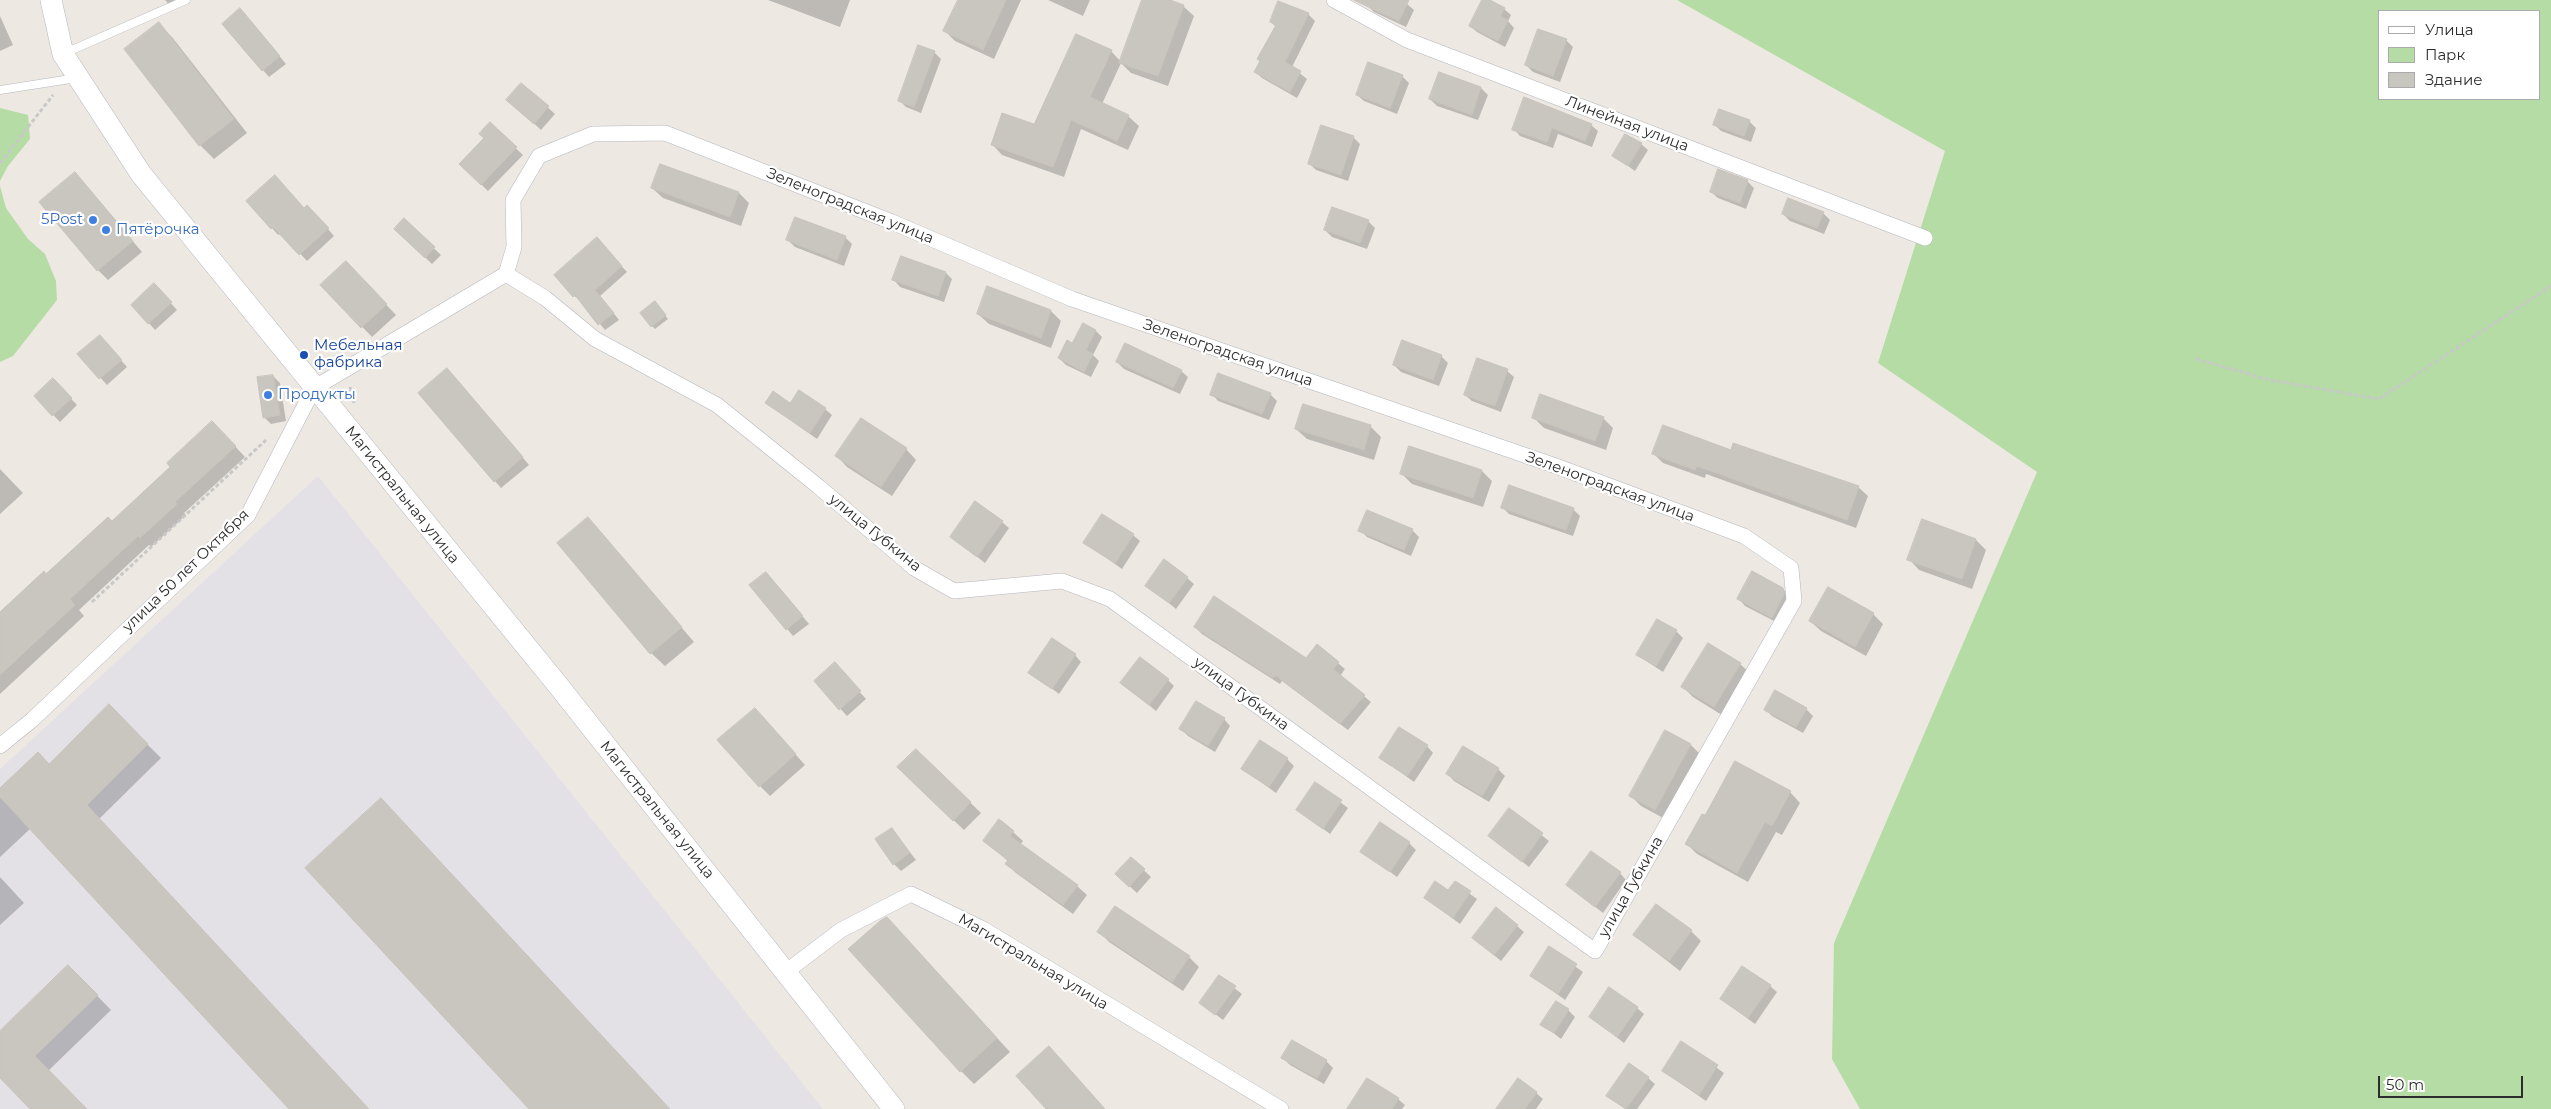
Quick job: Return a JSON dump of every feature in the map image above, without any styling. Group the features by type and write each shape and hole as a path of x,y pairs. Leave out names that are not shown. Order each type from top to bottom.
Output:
{"main road":[{"name":"Магистральная улица","path":"50,0 63,54 72,79 141,174 557,684 787,971 894,1109"}],"street":[{"name":"Линейная улица","path":"1334,0 1407,40 1925,238"},
{"name":"Зеленоградская улица","path":"506,274 514,246 513,200 538,156 593,134 665,132 892,222 1072,299 1556,466 1744,536 1791,568"},
{"path":"314,388 506,274"},
{"name":"улица Губкина","path":"506,274 545,298 595,339 717,405 820,487 914,568 954,591 1062,581 1110,599 1595,951 1794,601 1791,568"},
{"name":"улица 50 лет Октября","path":"0,746 32,720 248,515 314,388"},
{"name":"Магистральная улица","path":"787,971 841,930 911,894 983,929 1280,1109"}],"lane":[{"path":"63,54 186,0"},
{"path":"0,90 72,79"}],"path":[{"path":"0,163 33,117 72,79"},
{"path":"2196,359 2270,380 2379,399 2551,286"},
{"path":"346,369 356,412"},
{"path":"92,602 271,435"}],"shaded area":[{"path":"318,476 823,1109 0,1109 0,769"}],"green space":[{"path":"1677,0 2551,0 2551,1109 1860,1109 1832,1059 1834,943 2037,472 1878,363 1945,151"},
{"path":"0,108 28,115 30,139 8,166 0,181"},
{"path":"0,186 6,208 28,239 45,254 56,281 57,300 13,356 0,362"}],"building":[{"path":"958,0 1006,0 983,50 943,31"},
{"path":"1142,0 1170,0 1184,5 1158,76 1119,63"},
{"path":"1354,0 1409,0 1399,21"},
{"path":"1482,0 1490,0 1505,8 1500,16 1508,20 1498,41 1469,26"},
{"path":"1278,1 1309,13 1285,62 1301,71 1290,92 1254,72 1260,61 1257,59 1276,25 1270,22"},
{"path":"240,8 280,56 262,71 222,24"},
{"path":"159,22 234,119 199,146 124,49"},
{"path":"1538,29 1567,39 1553,76 1525,65"},
{"path":"1076,34 1112,50 1090,97 1129,115 1117,141 1071,120 1053,167 991,145 1002,113 1034,124"},
{"path":"918,45 935,51 914,107 898,101"},
{"path":"1368,62 1403,75 1390,108 1356,95"},
{"path":"1439,72 1481,87 1472,115 1429,99"},
{"path":"521,83 549,106 534,124 506,100"},
{"path":"1524,97 1592,124 1585,141 1552,128 1547,142 1512,130"},
{"path":"1719,109 1750,120 1744,136 1713,125"},
{"path":"490,122 517,147 481,185 459,164 484,138 479,134"},
{"path":"1321,125 1354,136 1341,175 1308,164"},
{"path":"1625,134 1642,143 1628,166 1612,156"},
{"path":"660,164 739,192 730,217 651,188"},
{"path":"1718,169 1748,180 1740,203 1710,192"},
{"path":"75,172 133,241 97,271 39,202"},
{"path":"275,175 304,208 307,205 329,228 299,255 273,227 271,229 246,201"},
{"path":"1788,198 1824,212 1817,228 1782,214"},
{"path":"1332,207 1369,220 1360,243 1324,230"},
{"path":"795,217 846,236 837,260 786,240"},
{"path":"404,218 435,247 425,258 394,229"},
{"path":"597,237 622,266 595,290 614,313 598,325 575,295 573,297 554,275"},
{"path":"901,256 946,272 938,296 892,280"},
{"path":"346,261 387,304 361,328 320,285"},
{"path":"154,283 172,302 148,324 131,305"},
{"path":"987,286 1051,310 1041,338 977,314"},
{"path":"655,301 666,315 651,327 640,313"},
{"path":"1083,323 1096,330 1086,350 1093,354 1084,372 1058,358 1067,340 1072,343"},
{"path":"100,335 122,360 99,379 77,354"},
{"path":"1402,340 1442,355 1433,380 1393,365"},
{"path":"1125,343 1182,370 1173,388 1116,362"},
{"path":"1477,358 1508,369 1495,406 1464,395"},
{"path":"447,368 523,457 494,482 418,393"},
{"path":"1218,373 1271,393 1262,414 1210,395"},
{"path":"273,375 280,415 263,418 257,377"},
{"path":"53,378 72,398 52,416 34,396"},
{"path":"799,390 826,408 810,433 765,403 773,391 790,403"},
{"path":"1540,394 1604,417 1595,441 1532,418"},
{"path":"1303,404 1371,425 1364,450 1295,429"},
{"path":"861,418 907,448 881,487 835,456"},
{"path":"212,421 236,446 175,502 177,504 140,538 138,536 70,599 75,605 0,675 0,612 44,571 46,574 108,517 112,521 170,467 167,463"},
{"path":"1663,425 1731,450 1733,443 1859,486 1847,520 1697,466 1695,470 1652,454"},
{"path":"1409,446 1482,470 1473,498 1400,474"},
{"path":"1509,485 1574,508 1566,530 1501,508"},
{"path":"975,501 1003,521 977,557 950,537"},
{"path":"1367,510 1413,529 1404,550 1358,531"},
{"path":"1102,514 1134,534 1115,563 1083,543"},
{"path":"588,517 682,627 650,654 557,543"},
{"path":"1922,519 1976,539 1962,579 1907,560"},
{"path":"1164,559 1188,577 1169,603 1145,586"},
{"path":"1752,571 1783,588 1784,594 1772,618 1737,599"},
{"path":"766,572 803,616 786,630 749,585"},
{"path":"1828,587 1874,613 1855,647 1809,621"},
{"path":"1214,596 1306,658 1317,644 1339,662 1333,669 1365,695 1340,724 1275,675 1273,678 1194,627"},
{"path":"1657,619 1677,630 1656,666 1636,655"},
{"path":"1052,638 1076,654 1052,689 1028,673"},
{"path":"1708,643 1741,663 1714,707 1681,687"},
{"path":"1140,657 1169,679 1149,705 1120,683"},
{"path":"835,662 861,691 839,710 814,681"},
{"path":"1775,690 1807,708 1796,727 1764,710"},
{"path":"1196,701 1225,718 1208,746 1179,729"},
{"path":"109,704 148,744 87,805 369,1109 289,1109 0,797 0,788 38,752 49,764"},
{"path":"755,708 796,754 759,787 717,740"},
{"path":"1399,727 1428,745 1407,776 1379,758"},
{"path":"1665,730 1691,744 1655,810 1629,796"},
{"path":"1260,740 1288,758 1269,787 1241,769"},
{"path":"1463,746 1499,768 1482,796 1446,774"},
{"path":"916,749 971,802 953,821 897,767"},
{"path":"1735,761 1791,791 1772,826 1765,822 1737,873 1685,844 1702,814 1705,815"},
{"path":"1315,782 1342,800 1323,829 1296,810"},
{"path":"381,798 670,1109 529,1109 305,868"},
{"path":"1509,808 1543,833 1522,862 1488,836"},
{"path":"999,819 1014,831 1010,836 1078,885 1063,905 1005,864 1008,860 983,841"},
{"path":"1380,822 1410,842 1390,872 1360,852"},
{"path":"892,828 910,853 893,865 875,839"},
{"path":"1591,851 1621,872 1595,907 1566,885"},
{"path":"1131,857 1145,869 1129,887 1115,874"},
{"path":"1435,881 1448,890 1455,881 1471,891 1453,918 1424,898"},
{"path":"1656,904 1692,930 1669,961 1633,935"},
{"path":"1115,906 1190,956 1172,982 1097,932"},
{"path":"1496,907 1518,925 1494,955 1472,938"},
{"path":"887,917 997,1038 960,1072 848,949"},
{"path":"1549,946 1577,964 1558,994 1530,976"},
{"path":"68,965 98,995 35,1056 87,1109 30,1109 0,1078 0,1031"},
{"path":"1742,966 1771,985 1748,1018 1720,999"},
{"path":"1219,975 1236,986 1215,1015 1199,1003"},
{"path":"1609,987 1638,1007 1617,1037 1589,1017"},
{"path":"1556,1001 1569,1009 1554,1033 1540,1025"},
{"path":"1292,1040 1327,1060 1317,1078 1281,1058"},
{"path":"1681,1041 1718,1065 1699,1095 1662,1071"},
{"path":"1049,1046 1105,1109 1046,1109 1016,1076"},
{"path":"1629,1063 1649,1077 1626,1109 1606,1096"},
{"path":"1367,1078 1399,1098 1392,1109 1347,1109"},
{"path":"1518,1078 1537,1092 1525,1109 1496,1109"}],"place":[{"name":"5Post","path":"93,220"},
{"name":"Пятёрочка","path":"106,230"},
{"name":"Мебельная фабрика","path":"304,355"},
{"name":"Продукты","path":"268,395"}]}
